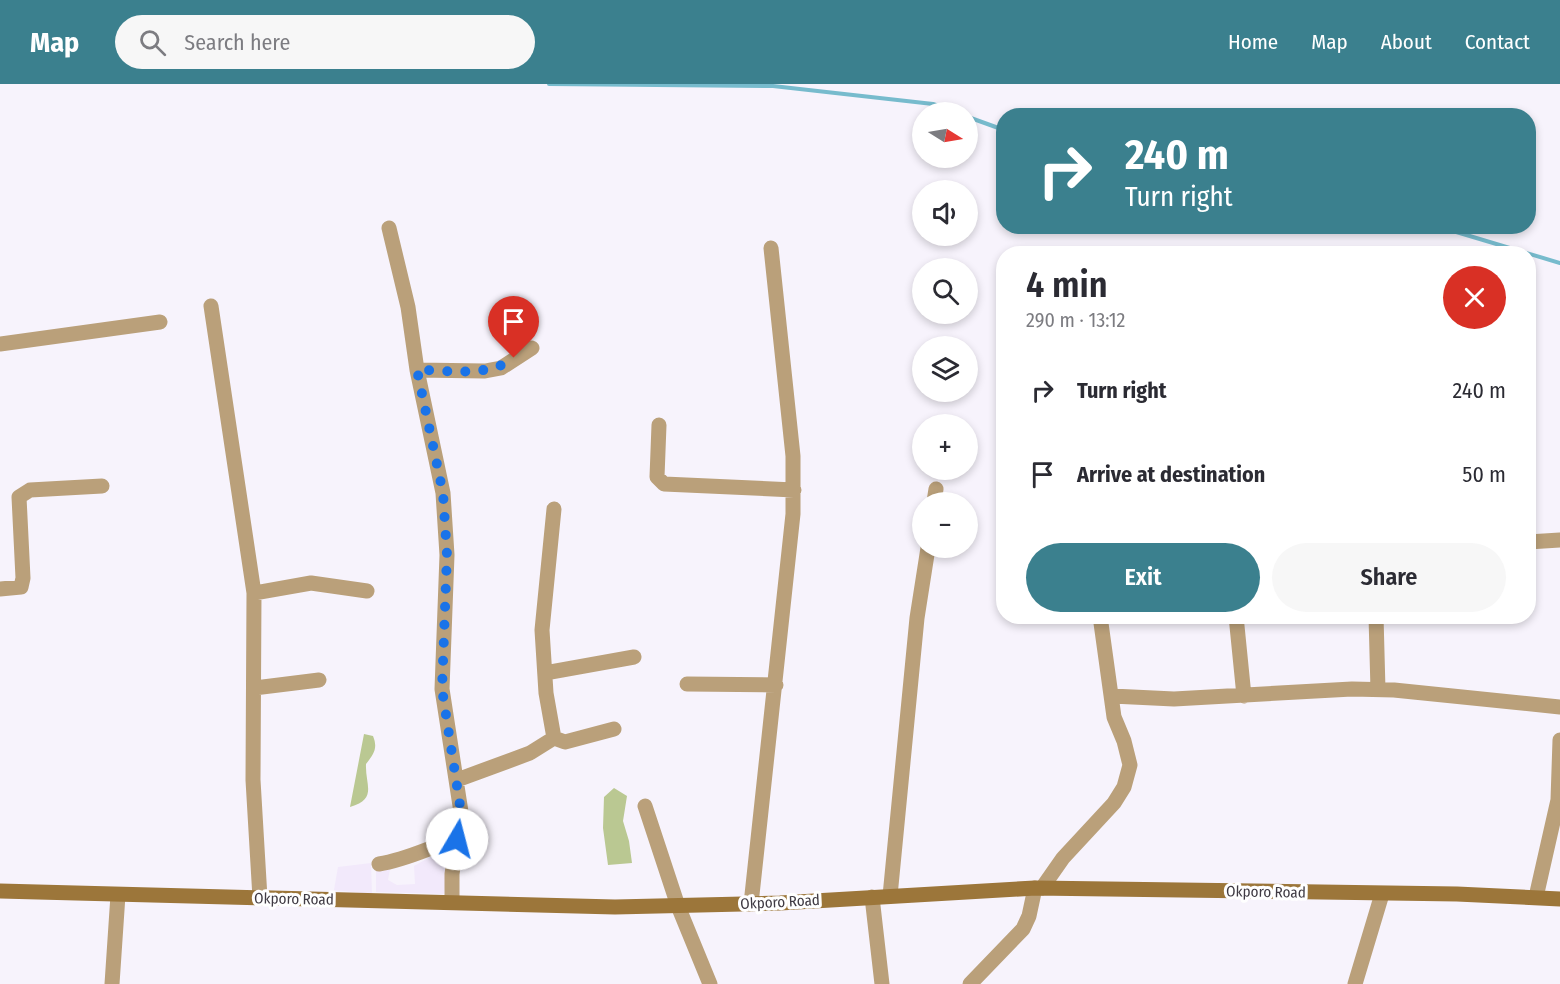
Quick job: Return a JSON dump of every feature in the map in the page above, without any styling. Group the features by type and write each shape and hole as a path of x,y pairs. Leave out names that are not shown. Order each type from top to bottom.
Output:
{"main road":[{"name":"Okporo Road","path":"0,891 678,906 1039,888 1560,899"}],"street":[{"path":"389,228 408,307 417,370 443,493 447,555 442,689 461,812 452,874 452,902"},
{"path":"751,904 786,595 794,490 785,370 771,248"},
{"path":"211,306 254,593 253,780 260,898"},
{"path":"0,344 160,322"},
{"path":"417,370 485,371 501,368 532,348"},
{"path":"658,425 657,477 664,484 794,490"},
{"path":"0,589 21,587 23,578 19,497 30,490 102,486"},
{"path":"554,509 542,630 554,738"},
{"path":"1536,542 1560,540"},
{"path":"890,896 917,618 926,558"},
{"path":"254,593 311,583 367,591"},
{"path":"970,984 1023,928 1039,888 1063,858 1114,803 1124,787 1130,765 1124,741 1114,717 1101,624"},
{"path":"1237,624 1244,696"},
{"path":"1376,624 1378,690"},
{"path":"545,673 634,657"},
{"path":"254,688 319,680"},
{"path":"687,684 776,685"},
{"path":"1112,696 1174,699 1378,690 1560,707"},
{"path":"457,780 530,753 554,738 573,741 614,729"},
{"path":"1536,897 1558,800 1560,740"},
{"path":"645,807 678,906 710,984"},
{"path":"379,864 412,857 423,850 457,839"},
{"path":"112,984 118,894"},
{"path":"1355,984 1382,894"},
{"path":"872,897 882,984"}],"shaded area":[{"path":"450,846 444,894 376,892 376,870 390,869 388,880 397,885 415,884 414,866"},
{"path":"371,863 372,894 334,890 338,867"}],"green space":[{"path":"364,734 373,736 375,744 373,754 366,764 368,790 364,800 350,807"},
{"path":"614,788 627,796 623,821 632,863 608,865 603,828 604,797"}],"waterway":[{"path":"549,84 773,86 915,102"},
{"path":"978,121 996,127"},
{"path":"1463,234 1503,246"},
{"path":"1536,256 1560,263"}],"route":[{"path":"457,839 461,812 442,689 447,555 443,493 417,370 485,371 501,368 514,358"}]}
